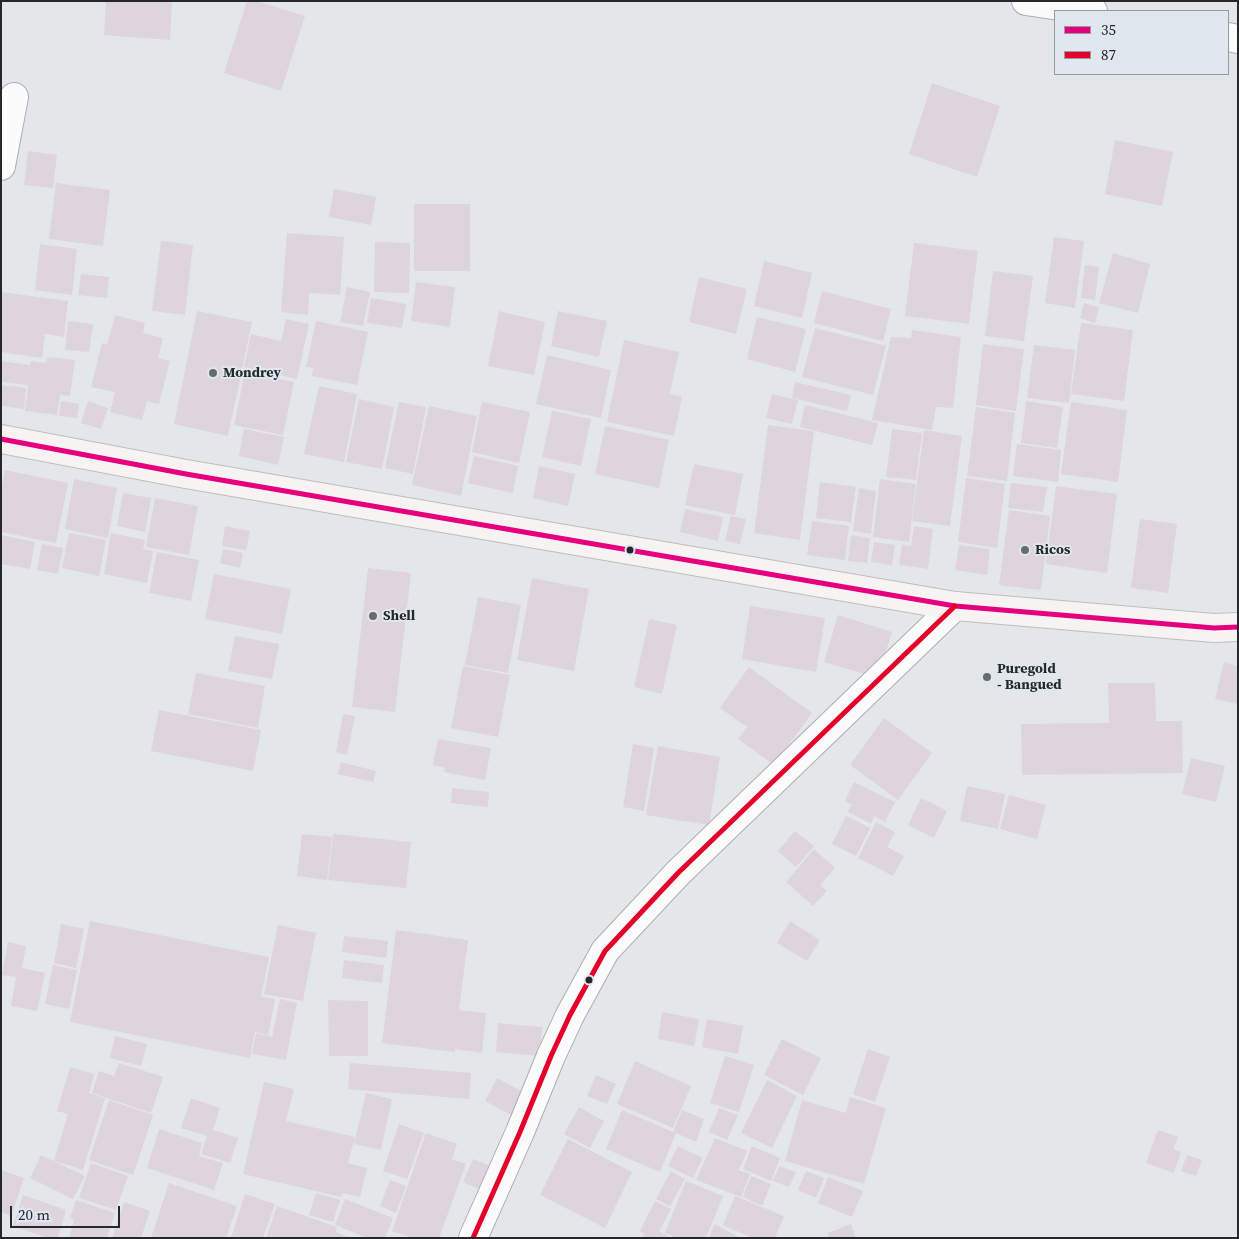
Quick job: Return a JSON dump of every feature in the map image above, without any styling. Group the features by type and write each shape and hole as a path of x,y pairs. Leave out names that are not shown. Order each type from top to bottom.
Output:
{"main road":[{"path":"1,438 196,475 954,606 1214,628 1238,627"}],"street":[{"path":"1026,1 1086,10"},
{"path":"1,166 14,97"},
{"path":"473,1238 551,1056 570,1015 605,951 678,874 954,606"}],"building":[{"path":"106,1 172,1 170,40 104,35"},
{"path":"247,1 256,1 305,16 281,91 224,73"},
{"path":"932,83 1000,106 977,177 909,154"},
{"path":"1115,140 1173,152 1162,206 1105,194"},
{"path":"28,151 57,155 53,188 24,185"},
{"path":"56,183 110,190 103,246 49,239"},
{"path":"334,189 376,197 371,225 329,217"},
{"path":"414,204 470,204 470,271 414,271"},
{"path":"287,233 344,237 340,295 309,293 308,315 281,312"},
{"path":"1054,237 1084,241 1075,308 1045,303"},
{"path":"161,241 193,245 185,315 152,311"},
{"path":"375,242 410,243 409,293 374,292"},
{"path":"914,243 978,251 969,324 905,316"},
{"path":"40,244 77,249 72,295 35,290"},
{"path":"1113,253 1150,264 1138,313 1099,303"},
{"path":"764,261 812,273 802,318 754,306"},
{"path":"1085,265 1099,267 1095,300 1081,298"},
{"path":"993,271 1033,276 1024,341 985,336"},
{"path":"81,274 109,277 107,298 78,295"},
{"path":"699,277 747,289 736,334 689,322"},
{"path":"416,282 455,287 450,327 411,321"},
{"path":"347,287 370,292 363,326 340,322"},
{"path":"822,291 891,309 883,341 814,323"},
{"path":"1,292 68,301 64,337 45,334 42,358 1,352"},
{"path":"371,298 406,304 402,328 367,323"},
{"path":"1084,303 1099,307 1095,323 1080,318"},
{"name":"Mondrey","path":"197,311 252,322 228,436 174,424"},
{"path":"499,311 545,322 534,375 488,366"},
{"path":"558,311 607,321 599,357 551,346"},
{"path":"115,315 145,323 143,333 163,338 158,358 170,361 159,404 147,401 142,420 110,412 115,392 91,387 102,343 107,345"},
{"path":"757,317 806,329 795,372 747,359"},
{"path":"286,319 309,324 297,379 244,367 251,334 281,341"},
{"path":"68,321 93,324 89,352 65,350"},
{"path":"316,321 368,332 357,385 312,376 313,368 306,367"},
{"path":"1081,323 1133,330 1124,401 1071,394"},
{"path":"815,328 886,346 873,395 802,377"},
{"path":"912,330 961,337 953,408 936,407 932,430 872,420 891,337 911,338"},
{"path":"624,340 679,352 670,394 682,397 674,436 607,422"},
{"path":"983,344 1024,349 1016,411 976,405"},
{"path":"1034,345 1075,350 1069,403 1027,398"},
{"path":"547,355 611,370 601,418 536,404"},
{"path":"47,357 75,360 70,396 60,395 57,415 25,411 28,385 1,382 1,361 30,365 31,361 46,363"},
{"path":"245,372 294,382 283,435 234,425"},
{"path":"795,382 851,395 847,411 792,398"},
{"path":"1,385 26,388 24,409 1,406"},
{"path":"319,386 357,394 344,462 304,454"},
{"path":"772,394 798,400 792,424 766,418"},
{"path":"359,399 394,407 382,469 346,462"},
{"path":"61,401 79,404 77,418 59,416"},
{"path":"88,401 108,408 101,429 81,423"},
{"path":"1026,401 1063,407 1057,448 1021,443"},
{"path":"399,402 426,407 413,474 385,468"},
{"path":"482,402 530,412 519,463 472,452"},
{"path":"1071,402 1127,410 1118,482 1061,474"},
{"path":"805,405 878,423 872,445 800,427"},
{"path":"429,406 477,416 461,496 412,485"},
{"path":"976,407 1015,413 1007,481 967,476"},
{"path":"552,411 591,419 581,466 542,457"},
{"path":"768,425 814,431 800,540 754,533"},
{"path":"605,426 669,440 659,488 595,474"},
{"path":"244,429 284,437 278,465 239,456"},
{"path":"892,429 922,433 916,480 886,477"},
{"path":"924,430 962,436 950,526 912,521"},
{"path":"1017,444 1061,450 1058,482 1013,476"},
{"path":"474,456 518,466 513,493 468,483"},
{"path":"694,464 743,474 735,515 685,505"},
{"path":"539,466 575,474 568,506 533,498"},
{"path":"5,470 68,483 56,543 1,532 1,490"},
{"path":"966,478 1005,484 997,548 958,542"},
{"path":"74,479 117,488 108,538 65,529"},
{"path":"880,479 916,484 909,542 873,537"},
{"path":"820,482 856,487 851,522 816,518"},
{"path":"1011,483 1047,487 1043,512 1008,508"},
{"path":"1056,486 1117,494 1107,573 1046,564"},
{"path":"859,488 876,491 871,534 853,531"},
{"path":"123,493 151,498 145,532 117,526"},
{"path":"155,498 198,506 189,555 146,547"},
{"path":"685,509 723,517 718,541 680,532"},
{"name":"Ricos","path":"1009,510 1050,516 1041,590 999,585"},
{"path":"731,516 746,519 740,544 725,541"},
{"path":"1140,519 1177,524 1168,593 1131,588"},
{"path":"812,521 849,526 845,560 807,555"},
{"path":"225,526 250,531 246,550 222,546"},
{"path":"914,526 933,529 928,569 899,565 902,545 911,546"},
{"path":"69,533 106,540 99,576 62,568"},
{"path":"111,533 145,540 143,549 153,551 147,583 104,574"},
{"path":"1,535 35,542 30,569 1,564"},
{"path":"851,535 870,538 867,563 848,561"},
{"path":"874,542 895,545 892,565 871,562"},
{"path":"42,544 63,548 58,574 37,570"},
{"path":"959,545 990,549 987,575 955,570"},
{"path":"223,549 243,553 240,568 220,563"},
{"path":"157,552 199,560 191,601 149,593"},
{"path":"368,568 411,573 395,712 352,707"},
{"path":"214,574 291,589 282,634 205,619"},
{"path":"532,578 589,589 574,671 517,660"},
{"path":"478,597 521,605 508,673 465,665"},
{"path":"750,606 825,618 816,672 742,659"},
{"path":"838,615 892,632 878,678 824,662"},
{"path":"649,619 677,625 662,694 634,687"},
{"path":"235,636 279,644 272,679 228,671"},
{"path":"1224,662 1238,666 1237,704 1215,699"},
{"path":"463,666 510,675 498,737 451,728"},
{"path":"749,667 812,713 774,765 738,739 747,727 720,708"},
{"path":"196,673 265,686 258,728 188,714"},
{"path":"1108,683 1155,683 1156,721 1182,721 1183,773 1022,775 1021,724 1109,723"},
{"path":"159,710 261,730 253,771 151,751"},
{"path":"343,714 355,716 347,755 336,752"},
{"path":"884,718 932,753 898,800 850,765"},
{"path":"438,739 491,748 485,780 444,772 445,768 433,765"},
{"path":"633,744 654,748 644,811 623,807"},
{"path":"658,746 720,757 709,825 646,815"},
{"path":"1191,758 1225,766 1216,802 1182,794"},
{"path":"341,762 376,771 373,782 338,774"},
{"path":"854,782 895,802 885,822 874,816 871,824 848,812 852,805 845,801"},
{"path":"967,786 1005,794 998,829 960,821"},
{"path":"452,788 489,792 488,807 451,803"},
{"path":"1009,795 1046,805 1037,839 1000,829"},
{"path":"921,798 947,811 934,838 908,825"},
{"path":"846,816 870,828 856,856 832,844"},
{"path":"876,822 895,832 887,847 904,856 893,876 858,858"},
{"path":"795,831 814,846 796,867 778,851"},
{"path":"302,834 332,837 327,880 297,876"},
{"path":"333,834 411,842 406,888 328,880"},
{"path":"814,849 835,868 820,885 827,891 813,906 786,882"},
{"path":"90,921 269,957 261,997 275,999 268,1035 255,1032 250,1058 70,1022"},
{"path":"790,921 820,940 807,961 777,943"},
{"path":"61,924 84,929 76,968 54,963"},
{"path":"278,925 316,933 303,1001 264,994"},
{"path":"396,930 468,940 459,1010 486,1013 482,1053 455,1049 455,1052 382,1043"},
{"path":"344,936 388,941 386,958 342,952"},
{"path":"8,942 26,946 22,968 45,973 37,1011 11,1006 16,977 2,975"},
{"path":"344,960 384,965 382,983 342,978"},
{"path":"53,965 77,970 69,1009 45,1004"},
{"path":"280,999 297,1003 286,1060 252,1054 256,1033 272,1037"},
{"path":"328,1000 368,1001 368,1056 329,1056"},
{"path":"662,1012 699,1019 694,1046 658,1039"},
{"path":"707,1019 743,1026 738,1054 702,1047"},
{"path":"498,1023 542,1027 540,1056 496,1052"},
{"path":"115,1036 147,1044 141,1066 110,1058"},
{"path":"782,1039 821,1058 803,1095 764,1075"},
{"path":"868,1049 890,1057 875,1102 853,1094"},
{"path":"725,1056 754,1065 739,1112 710,1103"},
{"path":"635,1061 691,1086 673,1128 617,1104"},
{"path":"119,1063 163,1077 151,1113 92,1093 99,1071 114,1076"},
{"path":"350,1063 471,1073 469,1099 348,1089"},
{"path":"70,1067 94,1074 89,1093 105,1098 83,1170 54,1161 68,1114 57,1111"},
{"path":"596,1075 616,1084 607,1104 587,1096"},
{"path":"497,1078 531,1096 519,1119 485,1101"},
{"path":"767,1080 797,1096 772,1148 741,1133"},
{"path":"264,1082 294,1089 286,1121 355,1137 348,1163 367,1168 360,1197 342,1193 341,1197 243,1174"},
{"path":"366,1093 392,1099 381,1150 354,1144"},
{"path":"850,1097 886,1108 864,1184 785,1161 802,1100 846,1113"},
{"path":"191,1098 220,1108 213,1130 238,1138 230,1163 201,1154 207,1136 181,1128"},
{"path":"109,1100 153,1115 133,1175 89,1160"},
{"path":"579,1107 604,1121 590,1148 564,1134"},
{"path":"719,1108 738,1115 727,1140 709,1132"},
{"path":"622,1110 673,1132 682,1110 704,1119 696,1142 676,1133 660,1172 606,1149"},
{"path":"399,1124 424,1133 407,1179 383,1171"},
{"path":"159,1129 202,1143 199,1156 223,1163 214,1190 147,1168"},
{"path":"1158,1130 1178,1137 1173,1149 1181,1152 1174,1173 1146,1163"},
{"path":"426,1133 457,1144 452,1159 466,1164 439,1238 412,1238 392,1231"},
{"path":"715,1138 747,1151 739,1170 750,1174 741,1197 696,1180"},
{"path":"568,1139 632,1172 605,1228 540,1195"},
{"path":"678,1146 703,1158 693,1178 668,1166"},
{"path":"752,1146 780,1158 771,1181 743,1169"},
{"path":"41,1155 85,1176 73,1199 30,1178"},
{"path":"1187,1155 1202,1160 1196,1176 1181,1171"},
{"path":"473,1159 495,1168 484,1191 463,1182"},
{"path":"91,1163 128,1176 116,1210 79,1198"},
{"path":"779,1166 796,1172 789,1187 773,1181"},
{"path":"1,1170 24,1178 11,1216 1,1212"},
{"path":"671,1171 685,1179 670,1206 656,1199"},
{"path":"806,1171 824,1178 816,1198 798,1190"},
{"path":"751,1176 771,1184 762,1206 743,1197"},
{"path":"828,1177 863,1191 852,1217 818,1203"},
{"path":"390,1180 406,1186 396,1213 380,1206"},
{"path":"686,1181 723,1196 706,1238 676,1238 665,1233"},
{"path":"169,1183 237,1206 226,1238 151,1238"},
{"path":"316,1193 340,1200 333,1222 309,1215"},
{"path":"245,1194 275,1204 263,1238 231,1238"},
{"path":"23,1195 66,1210 58,1238 48,1238 13,1226"},
{"path":"735,1196 784,1216 775,1238 753,1238 723,1225"},
{"path":"345,1199 393,1218 385,1238 367,1238 335,1225"},
{"path":"76,1200 115,1213 107,1238 69,1238 74,1220 70,1218"},
{"path":"655,1201 671,1209 659,1231 668,1236 667,1238 642,1238 644,1233 640,1231"},
{"path":"124,1202 150,1211 141,1238 112,1238"},
{"path":"277,1206 337,1227 336,1232 350,1238 266,1238"},
{"path":"715,1224 740,1238 708,1238"},
{"path":"851,1224 856,1238 829,1238 828,1233"}],"transit line":[{"name":"35","path":"1,439 186,474 955,606 1214,628 1238,627"},
{"name":"87","path":"473,1238 551,1056 570,1015 605,951 678,873 955,606"}],"place":[{"name":"Mondrey","path":"213,373"},
{"name":"Ricos","path":"1025,550"},
{"name":"Shell","path":"373,616"},
{"name":"Puregold - Bangued","path":"987,677"}]}
